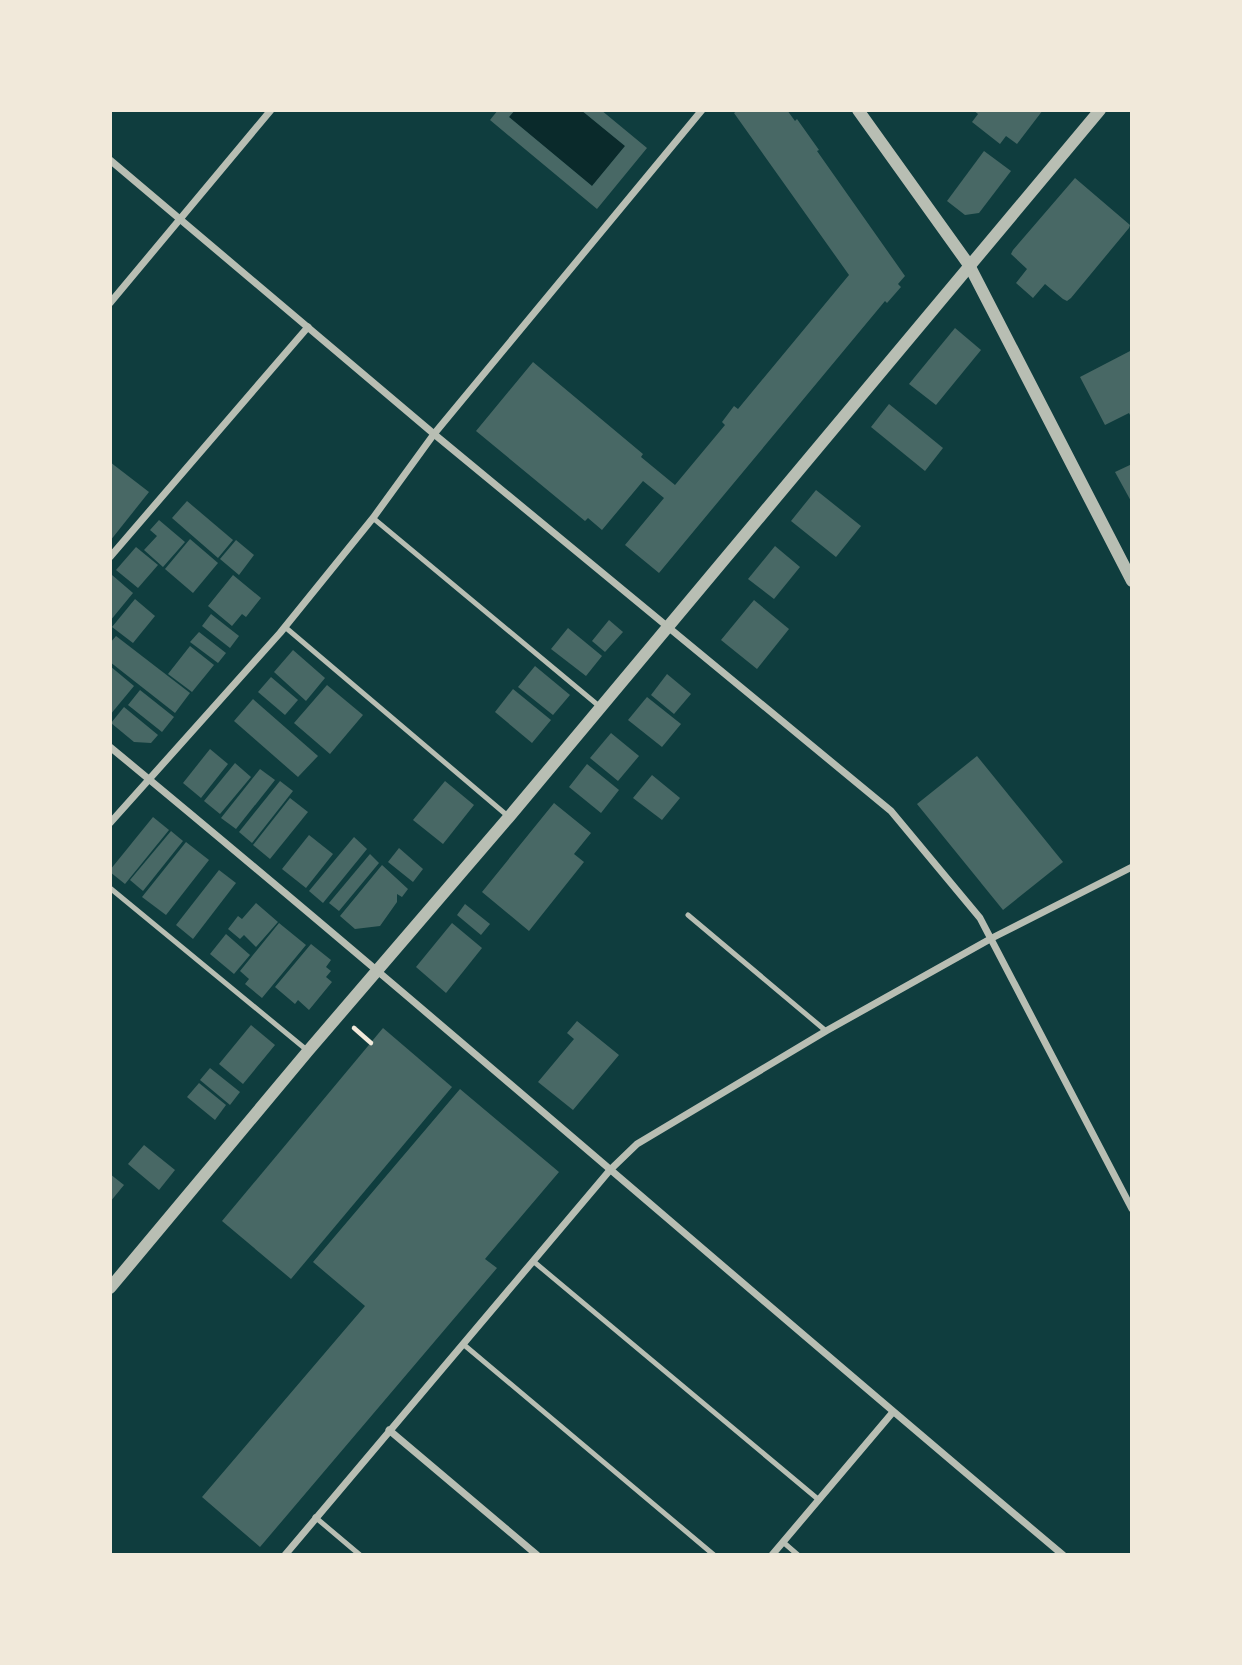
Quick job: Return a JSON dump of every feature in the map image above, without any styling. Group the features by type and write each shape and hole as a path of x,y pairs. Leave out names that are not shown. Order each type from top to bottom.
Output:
{"street":[{"path":"110,303 271,110"},
{"path":"110,823 285,627 373,518 434,434 702,110"},
{"path":"858,110 969,265 1132,581"},
{"path":"110,1288 509,817 1100,110"},
{"path":"110,160 434,434 891,811 981,918 1132,1209"},
{"path":"110,557 308,327"},
{"path":"110,747 1063,1555"},
{"path":"285,1555 610,1170 637,1144 826,1031 992,938 1132,867"},
{"path":"772,1555 893,1412"},
{"path":"389,1430 537,1555"}],"lane":[{"path":"373,518 600,707"},
{"path":"285,627 509,817"},
{"path":"110,888 308,1052"},
{"path":"688,915 826,1031"},
{"path":"533,1261 819,1500"},
{"path":"463,1344 714,1555"},
{"path":"315,1517 360,1555"},
{"path":"783,1542 798,1555"}],"path":[{"path":"351,1026 371,1043"}],"water":[{"path":"515,110 581,110 625,146 592,186 509,117"}],"building":[{"path":"498,110 515,110 509,117 592,186 625,146 581,110 601,110 647,148 597,209 490,120"},
{"path":"738,110 787,110 795,121 797,119 905,276 898,284 901,287 887,303 885,301 659,573 625,545 664,498 643,481 602,530 588,518 585,521 476,431 533,362 643,454 641,457 675,485 725,425 722,422 734,406 738,409 849,275 734,113"},
{"path":"973,110 1043,110 1017,144 1006,136 1000,144 972,122 978,114"},
{"path":"984,151 1011,171 979,213 965,215 947,201"},
{"path":"1075,178 1130,225 1129,228 1067,301 1045,284 1033,298 1016,283 1027,269 1011,254"},
{"path":"955,328 981,350 936,405 909,384"},
{"path":"1132,350 1132,419 1129,413 1105,425 1080,377"},
{"path":"889,404 943,448 925,471 871,427"},
{"path":"110,462 149,492 110,541"},
{"path":"1132,464 1132,503 1115,472"},
{"path":"816,490 861,526 836,557 791,521"},
{"path":"187,501 233,540 218,558 172,518"},
{"path":"159,520 185,542 163,567 144,550 157,536 150,530"},
{"path":"190,539 218,563 193,593 165,569"},
{"path":"236,540 254,555 239,575 220,559"},
{"path":"775,546 800,567 774,599 748,579"},
{"path":"136,547 158,565 138,588 116,570"},
{"path":"112,575 133,593 110,621 110,577"},
{"path":"233,575 261,598 246,617 242,614 232,626 208,606"},
{"path":"135,599 155,616 133,643 112,627"},
{"path":"754,600 789,629 757,669 721,640"},
{"path":"211,614 239,636 230,648 202,626"},
{"path":"609,620 623,632 605,652 592,641"},
{"path":"568,628 602,656 586,676 551,649"},
{"path":"199,632 226,653 218,663 190,642"},
{"path":"116,636 190,693 175,713 110,662 110,643"},
{"path":"190,646 214,665 192,692 168,674"},
{"path":"293,650 325,678 306,701 274,672"},
{"path":"110,666 134,686 110,715"},
{"path":"535,666 570,695 553,715 518,687"},
{"path":"667,674 691,694 674,714 651,695"},
{"path":"271,677 298,700 285,715 258,692"},
{"path":"327,685 363,715 330,754 294,723"},
{"path":"513,689 551,720 532,743 495,712"},
{"path":"140,690 174,717 162,732 128,705"},
{"path":"647,697 681,724 662,747 628,720"},
{"path":"253,699 318,756 298,777 234,721"},
{"path":"124,707 158,735 151,743 134,742 111,723"},
{"path":"611,733 639,756 618,781 590,758"},
{"path":"210,749 228,764 201,798 183,783"},
{"path":"977,756 1063,862 1003,910 917,804"},
{"path":"235,763 251,777 220,814 204,801"},
{"path":"587,764 619,790 601,813 569,787"},
{"path":"260,769 275,780 236,829 221,818"},
{"path":"652,775 680,798 662,820 633,798"},
{"path":"280,781 293,791 252,843 239,832"},
{"path":"445,781 474,805 443,844 413,820"},
{"path":"290,798 308,812 270,859 253,845"},
{"path":"554,803 591,833 574,854 584,862 529,931 482,892"},
{"path":"153,817 169,830 125,884 110,870"},
{"path":"171,831 183,841 143,891 130,880"},
{"path":"309,835 333,854 306,888 282,869"},
{"path":"354,837 367,849 323,903 309,891"},
{"path":"186,842 209,860 166,915 142,897"},
{"path":"399,848 423,869 413,882 388,862"},
{"path":"370,854 379,863 339,911 329,903"},
{"path":"382,865 408,889 402,897 397,894 397,902 380,926 355,929 340,916"},
{"path":"219,870 236,883 193,939 176,925"},
{"path":"256,903 278,922 256,947 244,935 240,939 228,929 238,916 242,919"},
{"path":"465,904 490,924 481,935 457,915"},
{"path":"279,923 306,945 262,998 245,984 249,979 240,971"},
{"path":"452,923 482,948 446,993 416,967"},
{"path":"226,934 250,955 234,974 210,954"},
{"path":"311,944 331,960 326,967 331,971 326,977 332,982 309,1010 298,1000 295,1004 275,987"},
{"path":"577,1021 619,1055 573,1110 538,1082 574,1039 567,1033"},
{"path":"251,1025 275,1045 243,1084 219,1064"},
{"path":"383,1028 452,1087 291,1279 222,1221"},
{"path":"210,1068 240,1092 230,1105 200,1080"},
{"path":"199,1083 226,1105 215,1120 187,1097"},
{"path":"460,1089 559,1172 485,1259 497,1268 260,1547 202,1497 365,1306 313,1262"},
{"path":"144,1145 175,1170 159,1190 128,1164"},
{"path":"110,1174 124,1185 110,1202"}]}
